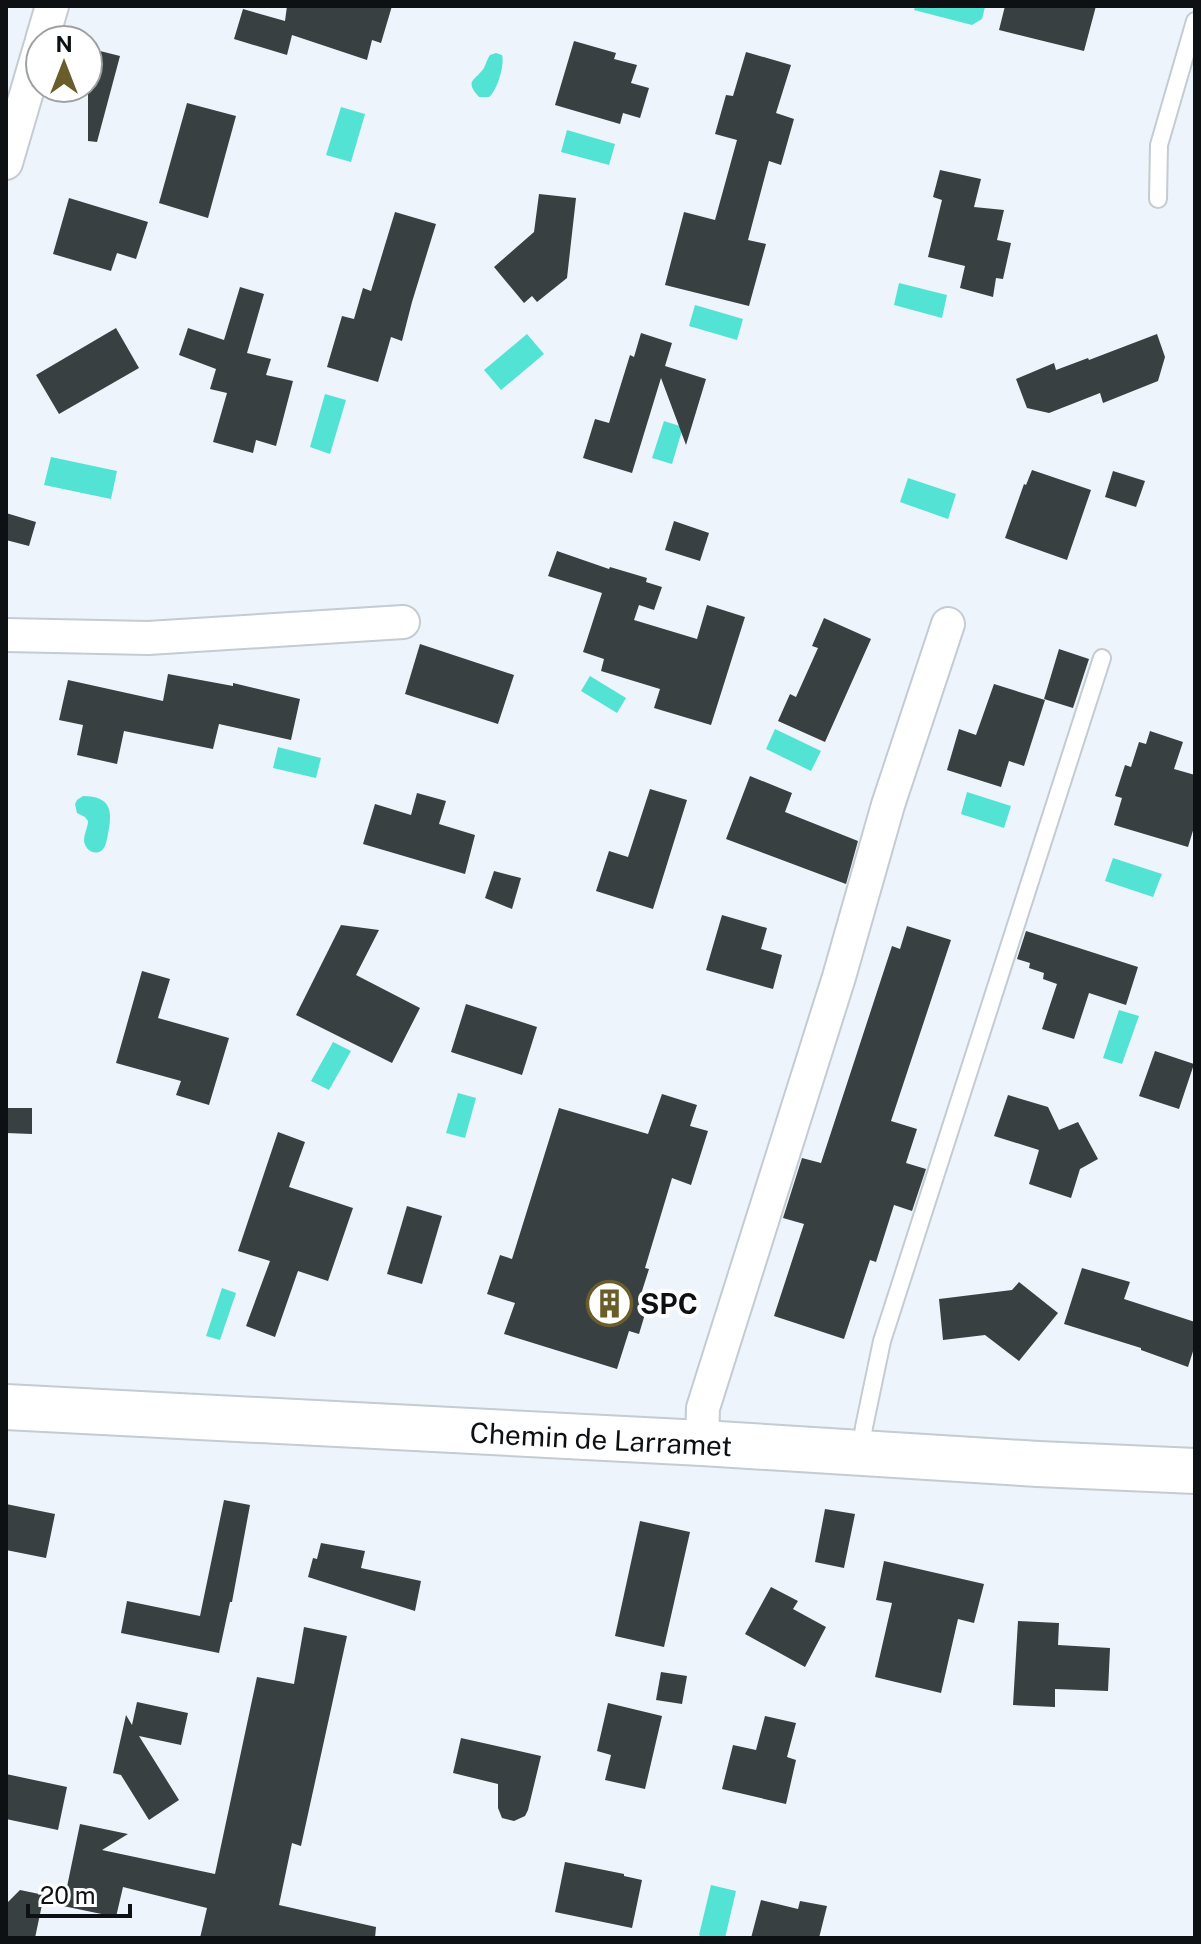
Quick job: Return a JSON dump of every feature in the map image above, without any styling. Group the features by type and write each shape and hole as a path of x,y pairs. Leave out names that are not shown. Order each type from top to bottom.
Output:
{"main road":[{"name":"Chemin de Larramet","path":"6,1407 1195,1471"}],"street":[{"path":"6,163 24,102"},
{"path":"6,635 148,638 403,622"},
{"path":"702,1443 703,1408 839,977 888,805 948,624"}],"lane":[{"path":"1158,199 1159,145 1195,21"},
{"path":"861,1454 882,1341 1102,658"}],"shaded area":[{"path":"915,6 985,7 982,19 972,25 914,10"},
{"path":"496,53 503,59 497,84 489,97 479,97 472,87 472,81 484,68 490,55"},
{"path":"341,107 365,114 351,162 326,155"},
{"path":"567,130 615,144 609,165 561,152"},
{"path":"899,283 947,295 942,318 894,305"},
{"path":"695,305 743,319 737,340 689,326"},
{"path":"527,334 544,354 501,390 484,370"},
{"path":"325,394 346,400 330,454 310,447"},
{"path":"664,421 683,427 672,464 652,458"},
{"path":"51,457 117,471 111,499 44,485"},
{"path":"908,478 956,494 948,519 900,502"},
{"path":"590,676 626,698 617,713 581,691"},
{"path":"775,729 821,751 811,771 766,749"},
{"path":"278,747 321,758 316,778 273,768"},
{"path":"967,792 1011,806 1004,828 961,814"},
{"path":"83,796 105,802 110,812 106,843 103,850 95,853 84,843 88,821 77,813 75,804"},
{"path":"1113,858 1162,874 1153,897 1105,881"},
{"path":"1119,1010 1139,1016 1122,1064 1103,1058"},
{"path":"333,1042 351,1051 329,1090 311,1081"},
{"path":"458,1093 476,1098 465,1138 446,1133"},
{"path":"222,1288 236,1293 220,1340 206,1336"},
{"path":"711,1885 736,1891 725,1938 703,1938 699,1935"}],"building":[{"path":"287,6 392,6 381,43 372,40 367,60 292,35 287,55 234,39 243,9 285,21"},
{"path":"1005,6 1096,6 1084,51 999,30"},
{"path":"574,41 616,53 614,59 637,65 631,83 649,88 640,118 623,113 620,124 555,105"},
{"path":"104,52 120,56 97,142 88,141 88,104 104,104"},
{"path":"746,52 791,65 776,113 794,119 781,165 769,161 748,240 766,244 749,306 665,285 684,212 715,220 737,140 715,134 726,95 733,96"},
{"path":"187,103 236,116 208,218 159,203"},
{"path":"940,170 981,179 974,207 1004,210 997,240 1011,243 1003,279 996,278 993,297 960,288 965,266 928,257 942,200 933,197"},
{"path":"539,194 576,198 567,278 537,302 532,296 524,303 494,267 534,232"},
{"path":"69,198 148,222 136,259 117,253 111,271 53,254"},
{"path":"395,212 436,224 402,341 391,337 378,382 327,367 342,316 354,319 363,288 371,291"},
{"path":"240,287 264,294 247,353 271,359 266,375 293,381 276,446 256,440 253,453 213,442 227,393 210,389 216,369 179,355 188,328 224,340"},
{"path":"116,328 139,368 59,414 36,375"},
{"path":"641,333 672,343 665,366 706,379 686,445 661,378 632,473 583,458 595,419 609,423 630,355 634,357"},
{"path":"1157,334 1165,357 1158,381 1103,403 1100,393 1049,413 1027,408 1016,379 1054,363 1056,370 1089,360"},
{"path":"1032,470 1091,490 1067,560 1005,538"},
{"path":"1113,471 1145,481 1136,507 1105,497"},
{"path":"6,513 36,522 29,546 6,540"},
{"path":"674,521 709,533 700,561 665,550"},
{"path":"557,551 647,578 646,582 662,587 654,610 639,605 634,620 697,639 707,605 745,617 711,725 654,708 660,689 601,671 604,659 583,652 602,593 548,576"},
{"path":"824,618 871,639 825,742 778,721 790,694 796,697 818,648 812,646"},
{"path":"420,644 514,675 498,724 405,694"},
{"path":"1059,649 1089,659 1073,708 1044,699"},
{"path":"168,674 233,686 233,683 300,699 291,740 219,724 213,749 124,731 117,764 77,755 83,725 59,720 68,680 163,701"},
{"path":"994,684 1045,700 1024,766 1009,761 1001,787 947,770 959,729 976,735"},
{"path":"1150,731 1183,742 1174,769 1195,775 1195,824 1188,847 1114,825 1122,798 1115,796 1125,765 1131,767 1139,742 1146,744"},
{"path":"750,776 792,793 785,812 858,841 846,884 726,839"},
{"path":"650,789 687,800 653,909 596,891 609,851 628,857"},
{"path":"417,793 446,801 439,824 475,835 465,874 363,844 375,804 411,815"},
{"path":"494,871 521,878 512,909 485,898"},
{"path":"722,915 767,928 761,949 782,955 773,989 706,970"},
{"path":"341,925 379,930 356,975 420,1008 392,1063 296,1015"},
{"path":"907,926 951,940 891,1121 917,1129 906,1163 926,1169 912,1211 894,1205 876,1262 870,1260 844,1339 774,1316 804,1224 783,1218 802,1158 821,1163 892,946 900,949"},
{"path":"1026,931 1138,967 1126,1005 1089,993 1074,1039 1042,1029 1057,984 1043,979 1044,973 1029,968 1030,963 1017,959"},
{"path":"142,971 170,979 158,1018 229,1038 209,1105 176,1095 181,1081 116,1063"},
{"path":"466,1004 537,1027 522,1075 451,1052"},
{"path":"1155,1051 1194,1064 1179,1109 1139,1096"},
{"path":"662,1094 697,1105 690,1126 708,1131 691,1185 672,1178 645,1268 649,1269 642,1291 651,1294 639,1334 629,1331 617,1369 504,1334 515,1303 487,1294 500,1255 512,1259 559,1108 648,1134"},
{"path":"1008,1095 1048,1107 1059,1130 1078,1122 1098,1159 1080,1169 1071,1198 1029,1184 1039,1150 994,1136"},
{"path":"6,1108 32,1108 32,1134 6,1133"},
{"path":"278,1132 305,1142 289,1187 353,1208 328,1281 298,1271 275,1337 246,1326 270,1261 238,1251"},
{"path":"407,1206 442,1216 422,1284 387,1274"},
{"path":"1082,1268 1130,1282 1124,1299 1195,1322 1195,1345 1188,1367 1141,1348 1064,1324"},
{"path":"1019,1282 1058,1313 1019,1361 985,1335 943,1340 939,1299 1012,1290"},
{"path":"224,1500 250,1505 219,1653 121,1633 127,1601 200,1616"},
{"path":"6,1504 55,1514 46,1558 6,1550"},
{"path":"825,1509 855,1514 844,1568 815,1562"},
{"path":"640,1521 690,1532 664,1647 615,1636"},
{"path":"321,1543 365,1551 361,1568 421,1581 415,1611 308,1577"},
{"path":"884,1561 984,1584 974,1623 958,1619 941,1693 875,1677 892,1603 876,1600"},
{"path":"771,1587 798,1601 793,1609 826,1627 805,1667 745,1634"},
{"path":"1018,1621 1059,1623 1058,1645 1110,1648 1108,1691 1055,1689 1055,1707 1013,1705"},
{"path":"304,1627 347,1636 301,1846 292,1843 279,1905 376,1927 375,1938 200,1938 207,1908 123,1887 116,1917 63,1906 80,1824 128,1834 102,1850 215,1874 257,1677 294,1684"},
{"path":"661,1672 687,1676 682,1704 656,1700"},
{"path":"137,1702 188,1713 181,1745 139,1736 179,1800 149,1820 121,1775 113,1773 126,1715 132,1725"},
{"path":"608,1703 662,1716 645,1789 605,1780 611,1755 597,1751"},
{"path":"765,1716 796,1723 787,1757 796,1760 786,1804 722,1789 733,1745 756,1750"},
{"path":"461,1738 541,1756 525,1816 514,1821 502,1818 498,1808 498,1784 453,1773"},
{"path":"6,1774 67,1787 58,1830 6,1819"},
{"path":"565,1862 642,1880 632,1928 555,1912"},
{"path":"20,1890 44,1895 35,1938 6,1938 6,1904"},
{"path":"761,1900 798,1909 800,1901 827,1906 819,1938 751,1938"}],"place":[{"name":"SPC","path":"609,1303"}]}
